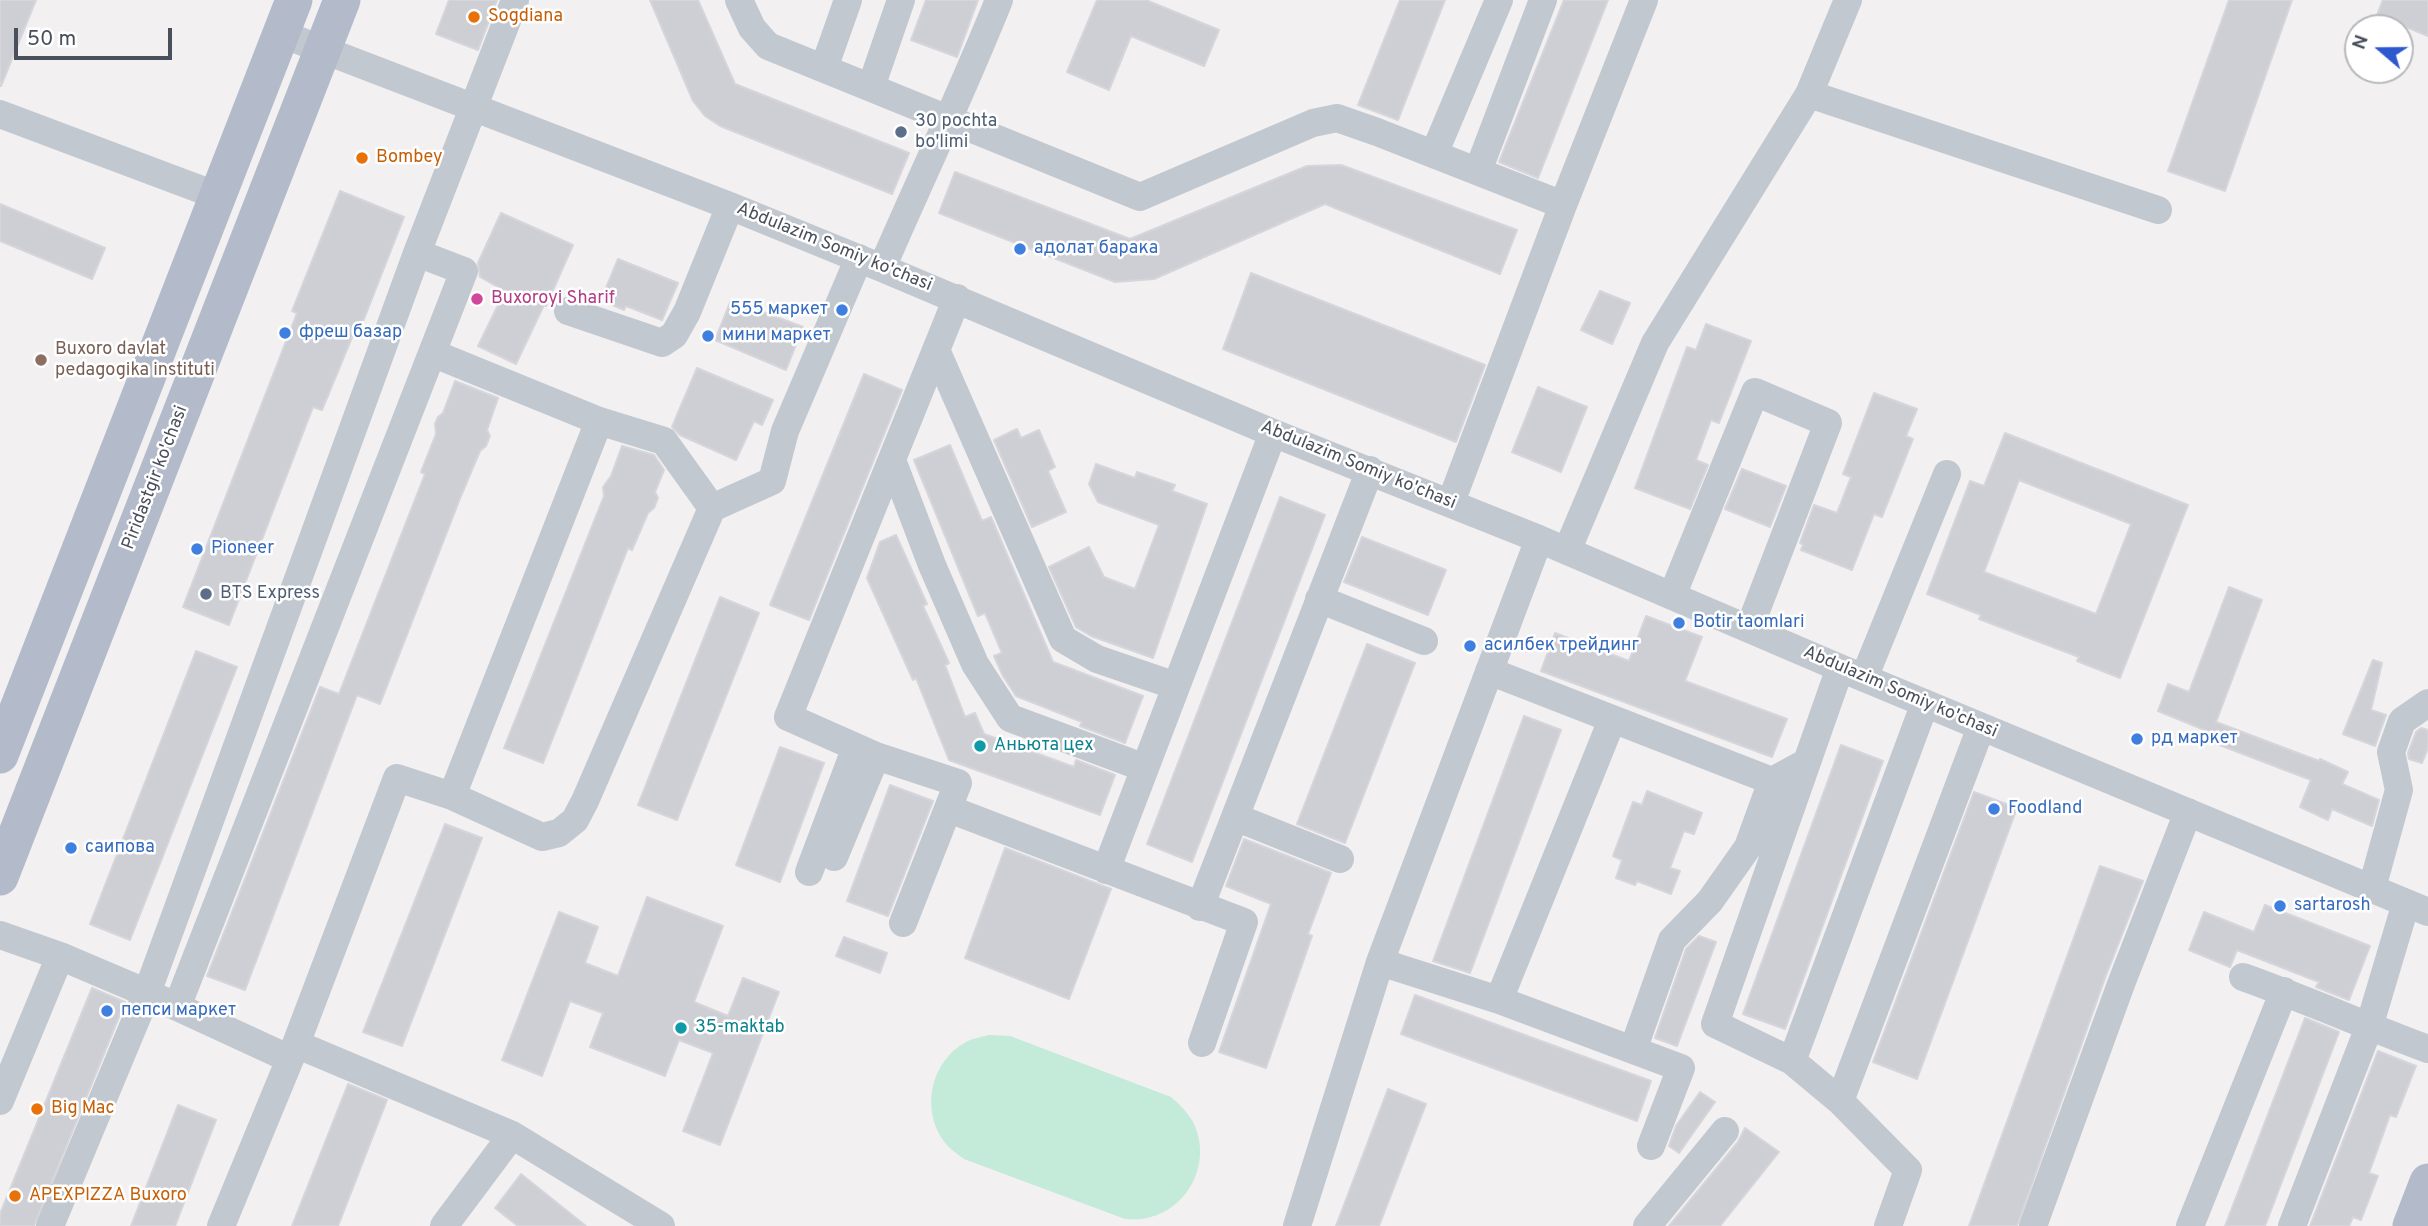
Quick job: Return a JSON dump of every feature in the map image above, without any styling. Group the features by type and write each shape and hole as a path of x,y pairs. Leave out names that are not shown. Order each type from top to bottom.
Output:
{"main road":[{"path":"0,755 294,0"},
{"name":"Piridastgir ko'chasi","path":"0,877 342,0"},
{"path":"2411,1226 2428,1182"}],"street":[{"path":"50,1226 147,993 417,253 516,0"},
{"path":"739,0 752,27 768,46 1140,197 1313,123 1337,118 1563,205"},
{"path":"824,68 848,0"},
{"path":"871,87 901,0"},
{"path":"221,1226 293,1051 397,778 453,796 542,837 559,833 575,820 586,801 712,508 772,481 785,431 947,119 999,0"},
{"path":"1434,154 1499,0"},
{"path":"1478,171 1543,0"},
{"path":"1451,502 1644,0"},
{"path":"1567,551 1655,343 1809,94 1848,0"},
{"name":"Abdulazim Somiy ko'chasi","path":"282,34 730,206 957,298 1273,433 1451,502 1852,673 2417,907"},
{"path":"1809,94 2158,211"},
{"path":"0,114 218,196"},
{"path":"568,311 662,342 674,335 687,312 730,206"},
{"path":"177,1006 464,271 417,253"},
{"path":"902,923 958,783 866,752 788,717 957,298"},
{"path":"936,350 1063,639 1097,660 1177,686"},
{"path":"432,353 599,421 664,441 712,508"},
{"path":"1672,596 1755,392 1828,423 1749,629"},
{"path":"453,796 599,421"},
{"path":"1106,870 1273,433"},
{"path":"892,460 932,565 975,664 1010,718 1145,768"},
{"path":"1200,907 1370,470"},
{"path":"1888,1226 1908,1170 1840,1101 1792,1061 1715,1024 1807,762 1947,474"},
{"path":"1297,1226 1380,962 1539,539"},
{"path":"1319,599 1424,641"},
{"path":"1489,671 1772,781"},
{"path":"1792,1061 1925,703"},
{"path":"2372,888 2399,790 2391,752 2402,721 2428,703"},
{"path":"1499,1000 1612,720"},
{"path":"1840,1101 1981,727"},
{"path":"817,875 866,752"},
{"path":"1633,1050 1672,940 1710,901 1748,847 1772,781 1807,762"},
{"path":"949,809 1244,922 1202,1043"},
{"path":"2033,1226 2121,984 2188,812"},
{"path":"1235,817 1340,859"},
{"path":"2292,1226 2417,907"},
{"path":"0,935 60,956 177,1006 512,1135 661,1226"},
{"path":"0,1101 60,956"},
{"path":"1380,962 1499,1000 1681,1068 1651,1146"},
{"path":"2243,976 2428,1049"},
{"path":"2190,1226 2284,992"},
{"path":"1647,1226 1725,1131"},
{"path":"444,1226 512,1135"}],"green space":[{"path":"989,1035 1010,1036 1171,1097 1193,1122 1200,1146 1196,1173 1183,1197 1161,1214 1144,1219 1125,1219 964,1159 950,1149 938,1132 933,1118 931,1103 937,1074 955,1050 970,1040"}],"building":[{"path":"0,0 36,0 1,86 0,86"},
{"name":"Sogdiana","path":"449,0 497,0 478,50 436,34"},
{"path":"650,0 698,0 735,84 909,153 892,194 720,126 705,116 693,101"},
{"path":"926,0 978,0 957,57 911,40"},
{"path":"1097,0 1146,0 1219,30 1204,66 1131,36 1109,90 1067,72"},
{"path":"1400,0 1445,0 1398,120 1358,105"},
{"path":"1564,0 1608,0 1538,178 1499,162"},
{"path":"2229,0 2292,0 2225,191 2168,171"},
{"path":"2383,0 2428,0 2428,36 2414,30 2414,14 2377,14"},
{"path":"1341,165 1517,230 1500,274 1325,204 1154,279 1115,282 939,213 955,172 1130,239 1307,166"},
{"path":"340,191 404,217 357,337 353,335 322,410 313,407 229,625 183,607 297,313 292,311"},
{"path":"0,204 105,248 92,279 0,241"},
{"path":"501,213 573,245 516,364 478,346 505,291 480,277 478,263"},
{"path":"618,259 678,283 662,320 626,306 624,310 601,300"},
{"path":"1251,273 1485,365 1456,442 1223,349"},
{"path":"1600,291 1630,303 1612,344 1581,330"},
{"path":"731,300 803,327 786,370 715,340"},
{"path":"1706,324 1751,341 1719,423 1711,420 1696,460 1708,465 1690,509 1635,488 1687,347 1696,350"},
{"path":"697,368 773,400 762,425 754,421 736,460 680,435 672,427"},
{"path":"864,374 902,390 809,620 770,605"},
{"path":"455,381 498,398 487,430 490,436 486,446 480,451 461,496 380,704 357,695 245,990 207,976 320,687 339,694 425,474 421,472 436,434 435,424 443,413"},
{"path":"1538,387 1587,407 1561,472 1512,452"},
{"path":"1874,393 1917,409 1906,436 1913,439 1882,517 1874,514 1852,570 1801,550 1803,545 1800,543 1814,505 1837,513 1851,477 1843,474"},
{"path":"1017,429 1021,438 1039,430 1055,467 1048,471 1066,512 1032,527 994,440"},
{"path":"2005,433 2188,505 2120,678 2077,661 2079,657 1979,619 1981,615 1927,594 1970,481 1984,486","holes":["2019,480 2131,524 2096,614 1984,572"]},
{"path":"950,445 982,521 991,517 1053,662 1143,696 1125,743 1080,726 1082,722 1016,696 1003,676 994,656 1002,653 985,613 978,616 914,460"},
{"path":"622,446 654,455 664,470 655,492 658,498 654,508 648,513 632,550 628,548 543,763 504,748 604,496 603,487 611,476"},
{"path":"1096,464 1135,478 1137,472 1175,485 1172,491 1207,504 1153,658 1091,636 1076,627 1049,567 1089,547 1104,577 1135,589 1159,525 1098,502 1089,484"},
{"path":"1742,469 1786,486 1770,527 1725,509"},
{"path":"1280,497 1325,515 1192,862 1147,844"},
{"path":"896,535 927,604 923,606 949,663 945,665 965,717 975,713 984,734 1074,767 1076,760 1115,775 1100,815 949,760 916,678 913,680 867,578 880,542"},
{"path":"1362,537 1446,570 1428,615 1344,582"},
{"path":"2229,587 2262,600 2216,722 2319,761 2320,759 2348,772 2342,784 2379,800 2372,826 2332,809 2328,820 2300,807 2311,780 2209,741 2212,733 2158,711 2168,684 2189,692"},
{"path":"720,597 759,613 677,820 638,805"},
{"path":"1646,616 1702,637 1685,681 1787,719 1772,757 1541,671 1555,633 1629,661"},
{"path":"1367,644 1415,663 1345,843 1297,824"},
{"path":"196,651 237,667 130,940 90,924"},
{"path":"2373,660 2382,663 2371,710 2386,715 2375,746 2343,734"},
{"path":"1524,716 1561,730 1470,973 1433,961"},
{"path":"2421,728 2428,730 2428,748 2422,763 2409,759 2408,753 2416,732"},
{"path":"1841,745 1883,761 1785,1029 1743,1014"},
{"path":"780,747 824,763 780,882 736,865"},
{"path":"890,785 933,801 888,916 847,901"},
{"path":"1647,791 1702,813 1694,834 1684,831 1670,868 1680,871 1671,894 1637,881 1635,885 1616,878 1622,860 1613,856 1633,802 1642,805"},
{"path":"1974,792 2017,808 1917,1079 1873,1062"},
{"path":"445,824 482,838 402,1046 363,1032"},
{"path":"1244,839 1331,873 1308,934 1312,936 1266,1068 1219,1052 1271,904 1226,886"},
{"path":"1005,848 1111,889 1069,999 965,958"},
{"path":"2100,866 2143,881 2105,978 2017,1226 1969,1226"},
{"name":"35-maktab","path":"647,897 723,926 694,1002 728,1016 743,978 779,992 720,1145 683,1131 713,1053 679,1040 665,1076 590,1047 603,1013 570,1001 542,1076 502,1060 559,912 598,927 585,963 618,976"},
{"path":"2265,905 2370,946 2349,1000 2316,987 2319,982 2237,950 2230,967 2189,950 2204,912 2254,932"},
{"path":"1699,936 1716,942 1677,1046 1655,1038 1686,949"},
{"path":"844,937 887,953 880,973 836,956"},
{"path":"92,988 125,1002 34,1226 0,1226 0,1214"},
{"path":"1415,995 1651,1081 1637,1121 1401,1034"},
{"path":"2305,1018 2339,1032 2265,1226 2225,1226"},
{"path":"2378,1051 2416,1066 2396,1117 2390,1115 2369,1173 2378,1176 2361,1220 2353,1217 2349,1226 2310,1226"},
{"path":"348,1084 387,1100 338,1226 292,1226"},
{"path":"1388,1089 1426,1104 1379,1226 1336,1226"},
{"path":"1700,1092 1715,1102 1679,1153 1669,1146 1676,1126"},
{"path":"178,1105 216,1120 175,1226 131,1226"},
{"path":"1745,1128 1779,1152 1720,1226 1669,1226 1738,1142"},
{"path":"521,1174 586,1226 518,1226 495,1208"}],"place":[{"name":"Sogdiana","path":"474,17"},
{"name":"30 pochta bo'limi","path":"901,132"},
{"name":"Bombey","path":"362,158"},
{"name":"адолат барака","path":"1020,249"},
{"name":"Buxoroyi Sharif","path":"477,299"},
{"name":"555 маркет","path":"842,310"},
{"name":"фреш базар","path":"285,333"},
{"name":"мини маркет","path":"708,336"},
{"name":"Buxoro davlat pedagogika instituti","path":"41,360"},
{"name":"Pioneer","path":"197,549"},
{"name":"BTS Express","path":"206,594"},
{"name":"Botir taomlari","path":"1679,623"},
{"name":"асилбек трейдинг","path":"1470,646"},
{"name":"рд маркет","path":"2137,739"},
{"name":"Аньюта цех","path":"980,746"},
{"name":"Foodland","path":"1994,809"},
{"name":"саипова","path":"71,848"},
{"name":"sartarosh","path":"2280,906"},
{"name":"пепси маркет","path":"107,1011"},
{"name":"35-maktab","path":"681,1028"},
{"name":"Big Mac","path":"37,1109"},
{"name":"APEXPIZZA Buxoro","path":"15,1196"}]}
